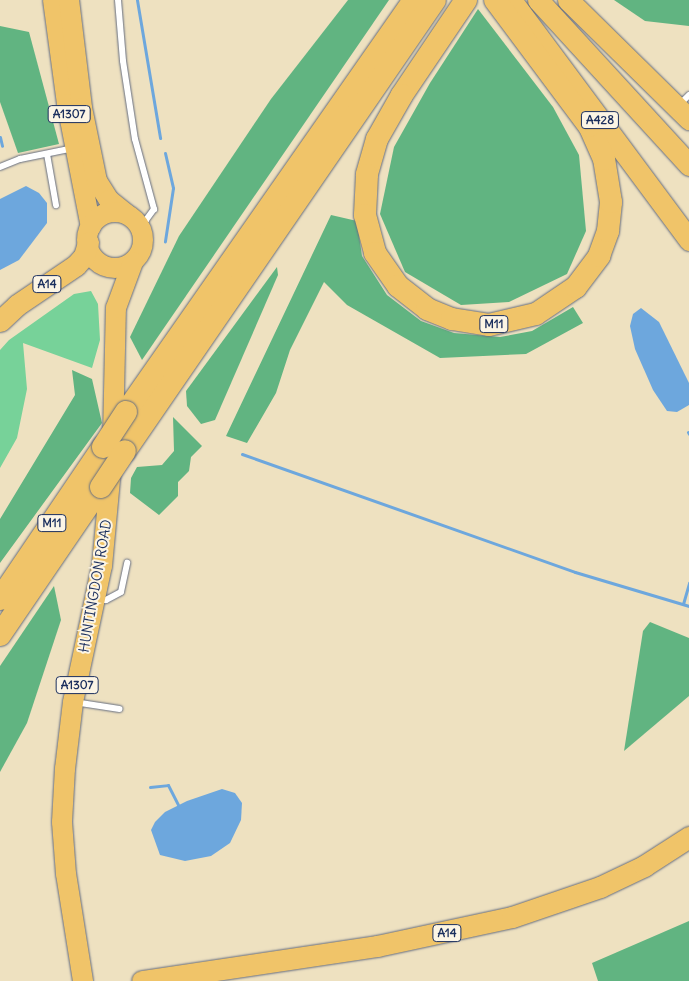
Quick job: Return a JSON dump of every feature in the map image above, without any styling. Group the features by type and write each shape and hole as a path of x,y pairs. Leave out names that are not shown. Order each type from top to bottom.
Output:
{"highway":[{"name":"M11","path":"0,635 101,487 126,412 414,0"},
{"name":"M11","path":"0,599 114,449 435,0"},
{"name":"M11","path":"465,2 402,96 377,140 366,176 364,215 376,253 398,286 427,309 452,319 495,324 536,314 576,287 592,268 604,243 610,202 604,159 589,126 495,0"},
{"name":"A428","path":"511,0 689,240"},
{"path":"538,0 689,165"},
{"path":"568,0 685,107"},
{"name":"A14","path":"0,321 17,305 76,265 84,256 89,235"},
{"name":"A14","path":"142,981 386,944 512,917 600,887 644,866 689,837"}],"main road":[{"name":"A1307","path":"53,0 89,235"},
{"name":"A1307","path":"69,0 82,108 97,181 109,200 132,220"},
{"path":"105,214 132,220 143,245 133,262 120,268 104,266 93,256 89,235 105,214"},
{"name":"HUNTINGDON ROAD","path":"83,981 66,874 62,822 73,702 95,600 108,515 116,308 133,262"},
{"name":"HUNTINGDON ROAD","path":"104,266 116,308"}],"lane":[{"path":"118,0 122,62 135,139 154,208 132,220"},
{"path":"0,167 76,148"},
{"path":"47,154 56,205"},
{"path":"95,600 118,596 124,583 127,563"},
{"path":"73,702 119,709"}],"green space":[{"path":"348,0 389,0 142,360 130,337 179,236 271,99"},
{"path":"614,0 689,0 689,26 645,21"},
{"path":"478,9 553,107 579,155 586,231 567,274 509,302 461,305 405,272 380,214 394,147 430,83"},
{"path":"0,26 29,32 59,144 18,153 0,102"},
{"path":"331,215 357,221 362,256 387,295 421,321 454,333 500,337 532,331 573,307 583,323 526,354 440,358 347,305 324,282 290,350 276,393 247,443 226,436"},
{"path":"277,267 278,275 215,420 201,424 187,406 186,391"},
{"path":"91,291 98,304 100,340 92,368 23,343 27,389 17,438 0,468 0,350 9,340 74,294"},
{"path":"72,370 92,379 102,423 0,563 0,519 75,395"},
{"path":"173,417 202,446 191,457 189,471 178,482 178,496 159,515 130,493 131,478 137,467 162,465 174,451"},
{"path":"54,586 61,620 27,723 0,772 0,666"},
{"path":"650,622 689,638 689,696 624,751 643,631"},
{"path":"689,921 689,981 598,981 592,963"}],"water":[{"path":"26,186 39,193 47,203 47,223 19,260 0,270 0,199"},
{"path":"641,308 659,322 689,383 689,405 677,412 667,411 653,390 635,349 630,326 633,314"},
{"path":"222,789 235,793 242,803 241,820 230,843 211,856 185,861 160,855 151,830 155,822 165,812 187,801"}],"waterway":[{"path":"137,0 160,138"},
{"path":"0,137 2,146"},
{"path":"165,153 173,188 165,241"},
{"path":"242,454 575,572 689,606"},
{"path":"683,604 689,583"},
{"path":"150,787 168,785 178,805"}]}
